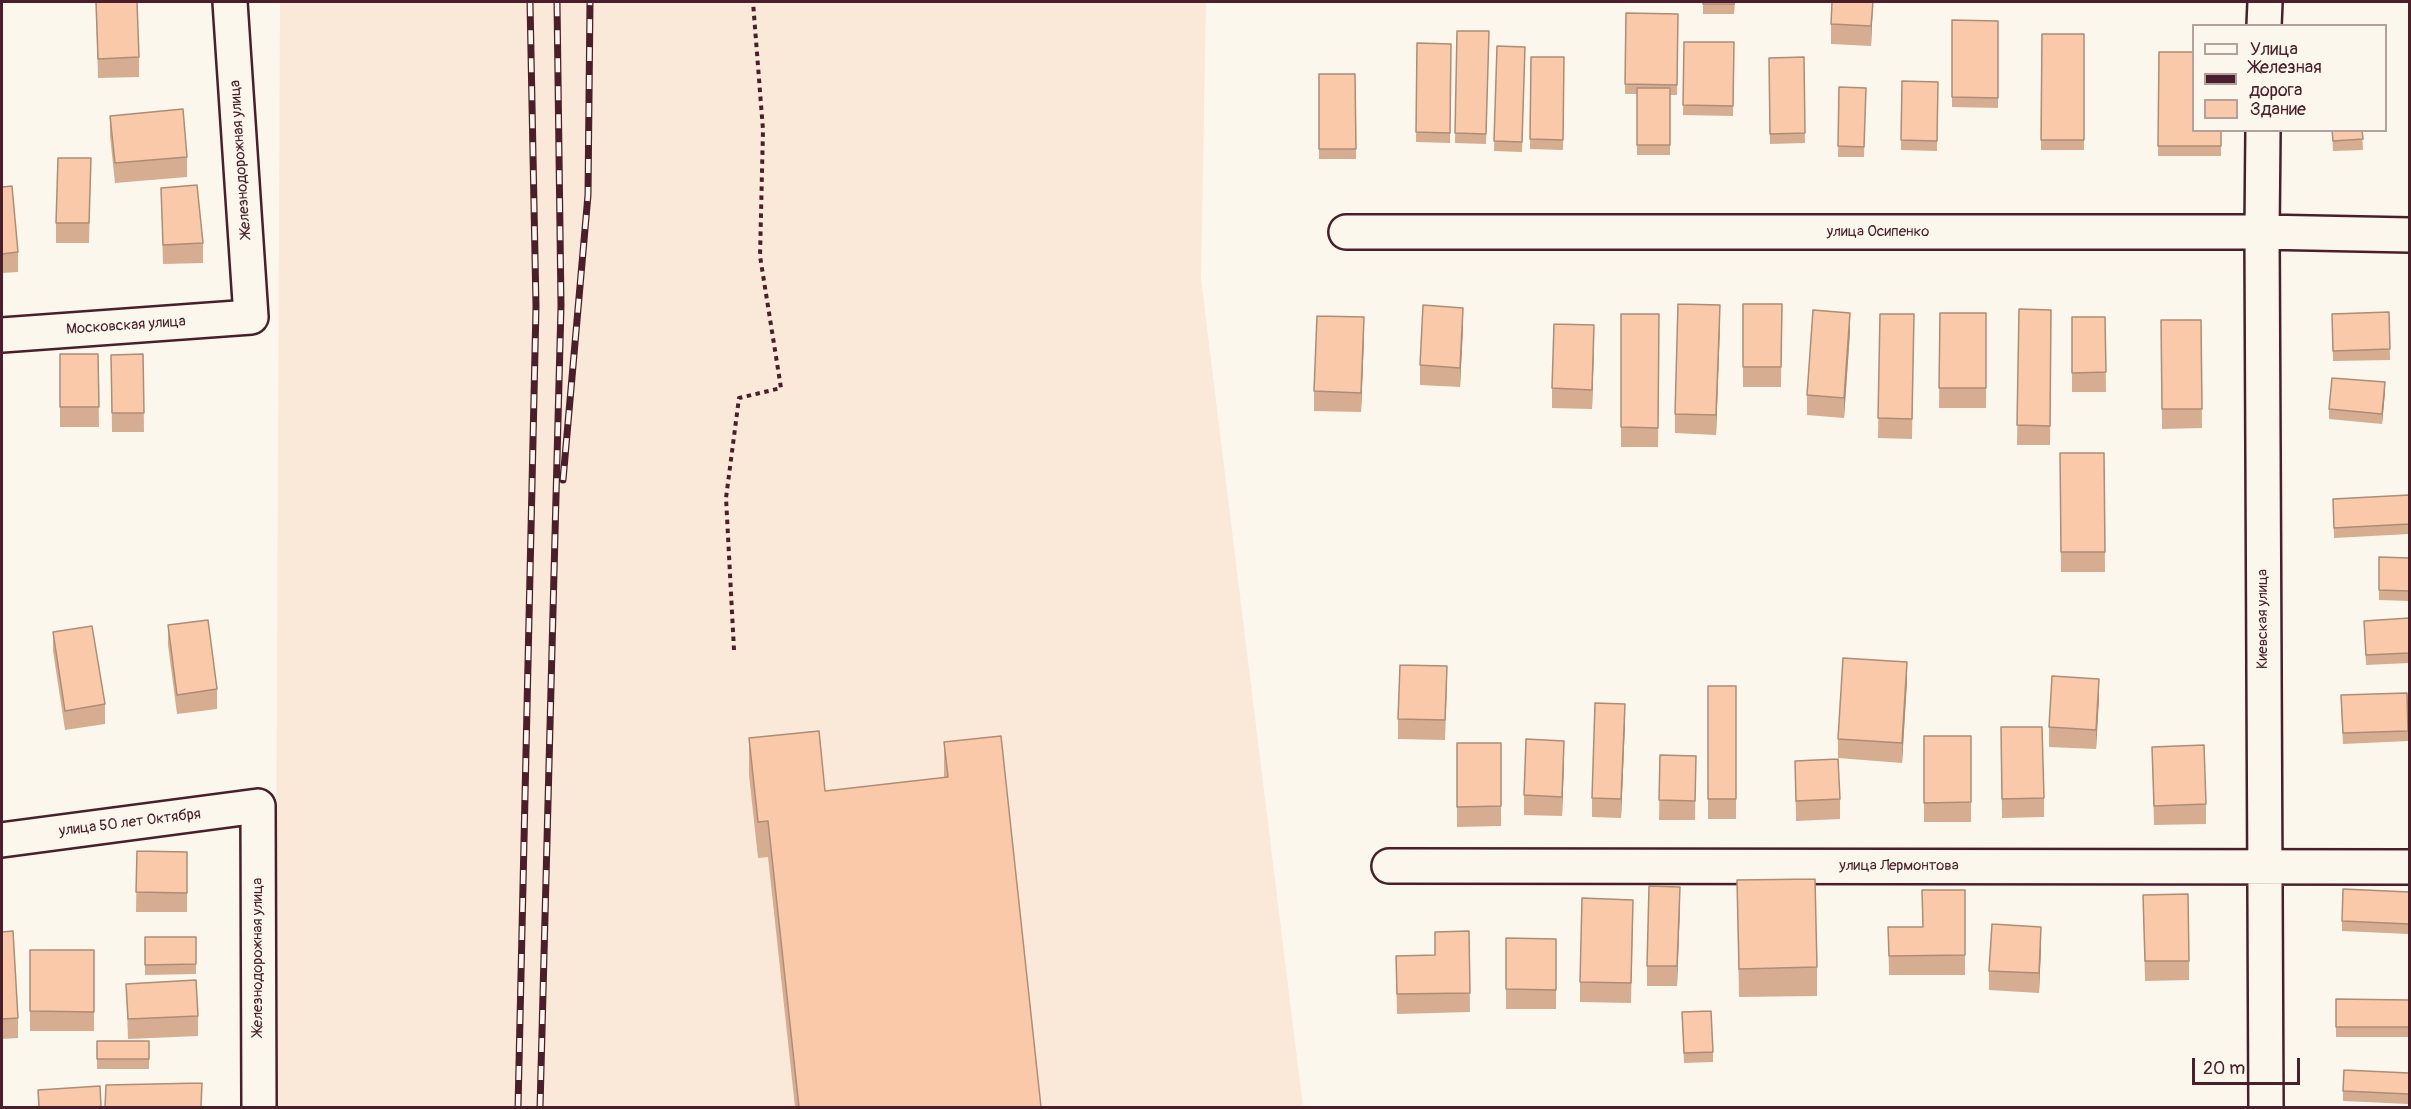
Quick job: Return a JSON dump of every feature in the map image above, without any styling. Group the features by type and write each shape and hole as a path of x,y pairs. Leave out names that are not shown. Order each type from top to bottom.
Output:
{"street":[{"name":"Железнодорожная улица","path":"230,2 251,317"},
{"path":"2264,24 2265,2"},
{"name":"Киевская улица","path":"2263,132 2266,1107"},
{"name":"улица Осипенко","path":"1346,232 2262,232 2409,235"},
{"name":"Московская улица","path":"2,335 251,317"},
{"name":"Железнодорожная улица","path":"258,806 259,1107"},
{"name":"улица 50 лет Октября","path":"2,840 258,806"},
{"name":"улица Лермонтова","path":"1389,866 2409,867"}],"path":[{"path":"734,650 726,498 739,398 781,388 760,256 763,130 753,2"}],"shaded area":[{"path":"280,2 1206,2 1201,279 1303,1107 275,1108"}],"building":[{"path":"96,2 137,2 139,57 98,59"},
{"path":"1703,2 1735,2 1734,4 1703,4"},
{"path":"1832,2 1873,2 1871,26 1831,24"},
{"path":"1626,13 1678,14 1677,85 1625,84"},
{"path":"1952,20 1998,21 1998,98 1952,97"},
{"path":"1457,31 1489,31 1486,134 1455,133"},
{"path":"2042,34 2084,34 2084,140 2041,140"},
{"path":"1684,42 1734,42 1733,106 1683,105"},
{"path":"1417,43 1451,44 1450,133 1416,132"},
{"path":"1497,46 1525,47 1522,142 1494,141"},
{"path":"2159,52 2192,52 2192,132 2221,132 2221,146 2158,146"},
{"path":"1531,57 1564,57 1563,140 1530,139"},
{"path":"1804,57 1805,133 1770,134 1769,58"},
{"path":"1319,74 1355,74 1356,149 1319,149"},
{"path":"1902,81 1938,82 1937,141 1901,140"},
{"path":"1839,87 1866,88 1864,147 1838,146"},
{"path":"1637,88 1670,88 1670,145 1637,145"},
{"path":"183,109 187,157 115,163 110,116"},
{"path":"2332,132 2362,132 2363,139 2333,141"},
{"path":"58,158 91,158 89,223 56,223"},
{"path":"197,185 203,243 163,245 161,188"},
{"path":"12,186 18,252 2,254 2,187"},
{"path":"1678,304 1720,305 1716,415 1675,414"},
{"path":"1743,304 1782,304 1781,367 1743,367"},
{"path":"1423,305 1463,308 1460,368 1420,365"},
{"path":"2019,309 2051,310 2050,426 2017,425"},
{"path":"1813,310 1850,313 1844,398 1807,395"},
{"path":"2389,312 2390,349 2333,351 2332,314"},
{"path":"1940,313 1986,313 1986,388 1939,388"},
{"path":"1621,314 1659,314 1658,428 1621,427"},
{"path":"1880,314 1914,314 1912,419 1878,418"},
{"path":"1317,316 1364,317 1361,393 1314,391"},
{"path":"2072,317 2105,317 2106,372 2072,373"},
{"path":"2161,320 2201,320 2202,409 2162,409"},
{"path":"1554,324 1594,325 1592,390 1552,388"},
{"path":"60,354 98,354 99,407 60,407"},
{"path":"143,354 144,413 112,413 111,355"},
{"path":"2332,378 2385,382 2382,414 2329,409"},
{"path":"2060,453 2104,453 2105,552 2061,552"},
{"path":"2409,495 2409,524 2334,528 2333,499"},
{"path":"2379,557 2409,558 2409,591 2379,590"},
{"path":"2409,618 2409,653 2366,655 2364,621"},
{"path":"208,620 217,689 177,695 168,625"},
{"path":"92,626 105,704 65,711 53,632"},
{"path":"1843,658 1907,662 1902,743 1838,739"},
{"path":"1400,665 1447,666 1445,720 1398,719"},
{"path":"2052,676 2099,679 2096,730 2049,727"},
{"path":"1708,686 1736,686 1736,799 1708,799"},
{"path":"2407,693 2408,731 2343,733 2341,695"},
{"path":"1595,703 1625,704 1621,799 1592,798"},
{"path":"2001,727 2042,727 2044,798 2002,799"},
{"path":"819,731 825,791 948,777 944,742 1001,736 1041,1107 799,1107 768,821 758,822 749,738"},
{"path":"1924,736 1971,736 1971,802 1924,803"},
{"path":"1526,739 1564,741 1562,797 1524,795"},
{"path":"1457,743 1501,743 1501,806 1457,807"},
{"path":"2204,745 2206,804 2154,806 2152,747"},
{"path":"1660,755 1696,756 1695,801 1659,800"},
{"path":"1838,759 1840,799 1796,801 1795,761"},
{"path":"137,851 187,852 187,893 136,892"},
{"path":"1815,879 1817,967 1739,969 1737,880"},
{"path":"1649,886 1680,887 1677,966 1647,966"},
{"path":"2343,889 2409,892 2409,924 2342,921"},
{"path":"1922,890 1965,890 1965,955 1889,956 1888,927 1923,927"},
{"path":"2188,894 2189,961 2145,961 2143,895"},
{"path":"1582,898 1633,900 1631,983 1580,982"},
{"path":"1992,924 2041,927 2039,973 1989,971"},
{"path":"13,931 18,1018 2,1019 2,932"},
{"path":"1469,931 1470,993 1397,994 1396,956 1435,955 1435,932"},
{"path":"145,937 196,937 196,964 145,965"},
{"path":"1506,938 1556,939 1556,990 1506,989"},
{"path":"30,950 94,950 94,1012 30,1011"},
{"path":"196,980 198,1016 128,1019 126,984"},
{"path":"2336,999 2409,1000 2409,1027 2336,1027"},
{"path":"1711,1011 1713,1052 1684,1053 1682,1012"},
{"path":"97,1041 149,1041 149,1059 97,1059"},
{"path":"2344,1070 2409,1073 2409,1094 2343,1091"},
{"path":"202,1083 201,1107 105,1107 106,1085"},
{"path":"100,1086 101,1107 39,1107 38,1090"}],"railway":[{"path":"518,1108 536,307 530,2"},
{"path":"540,1108 561,306 557,2"},
{"path":"563,480 588,195 590,2"}]}
